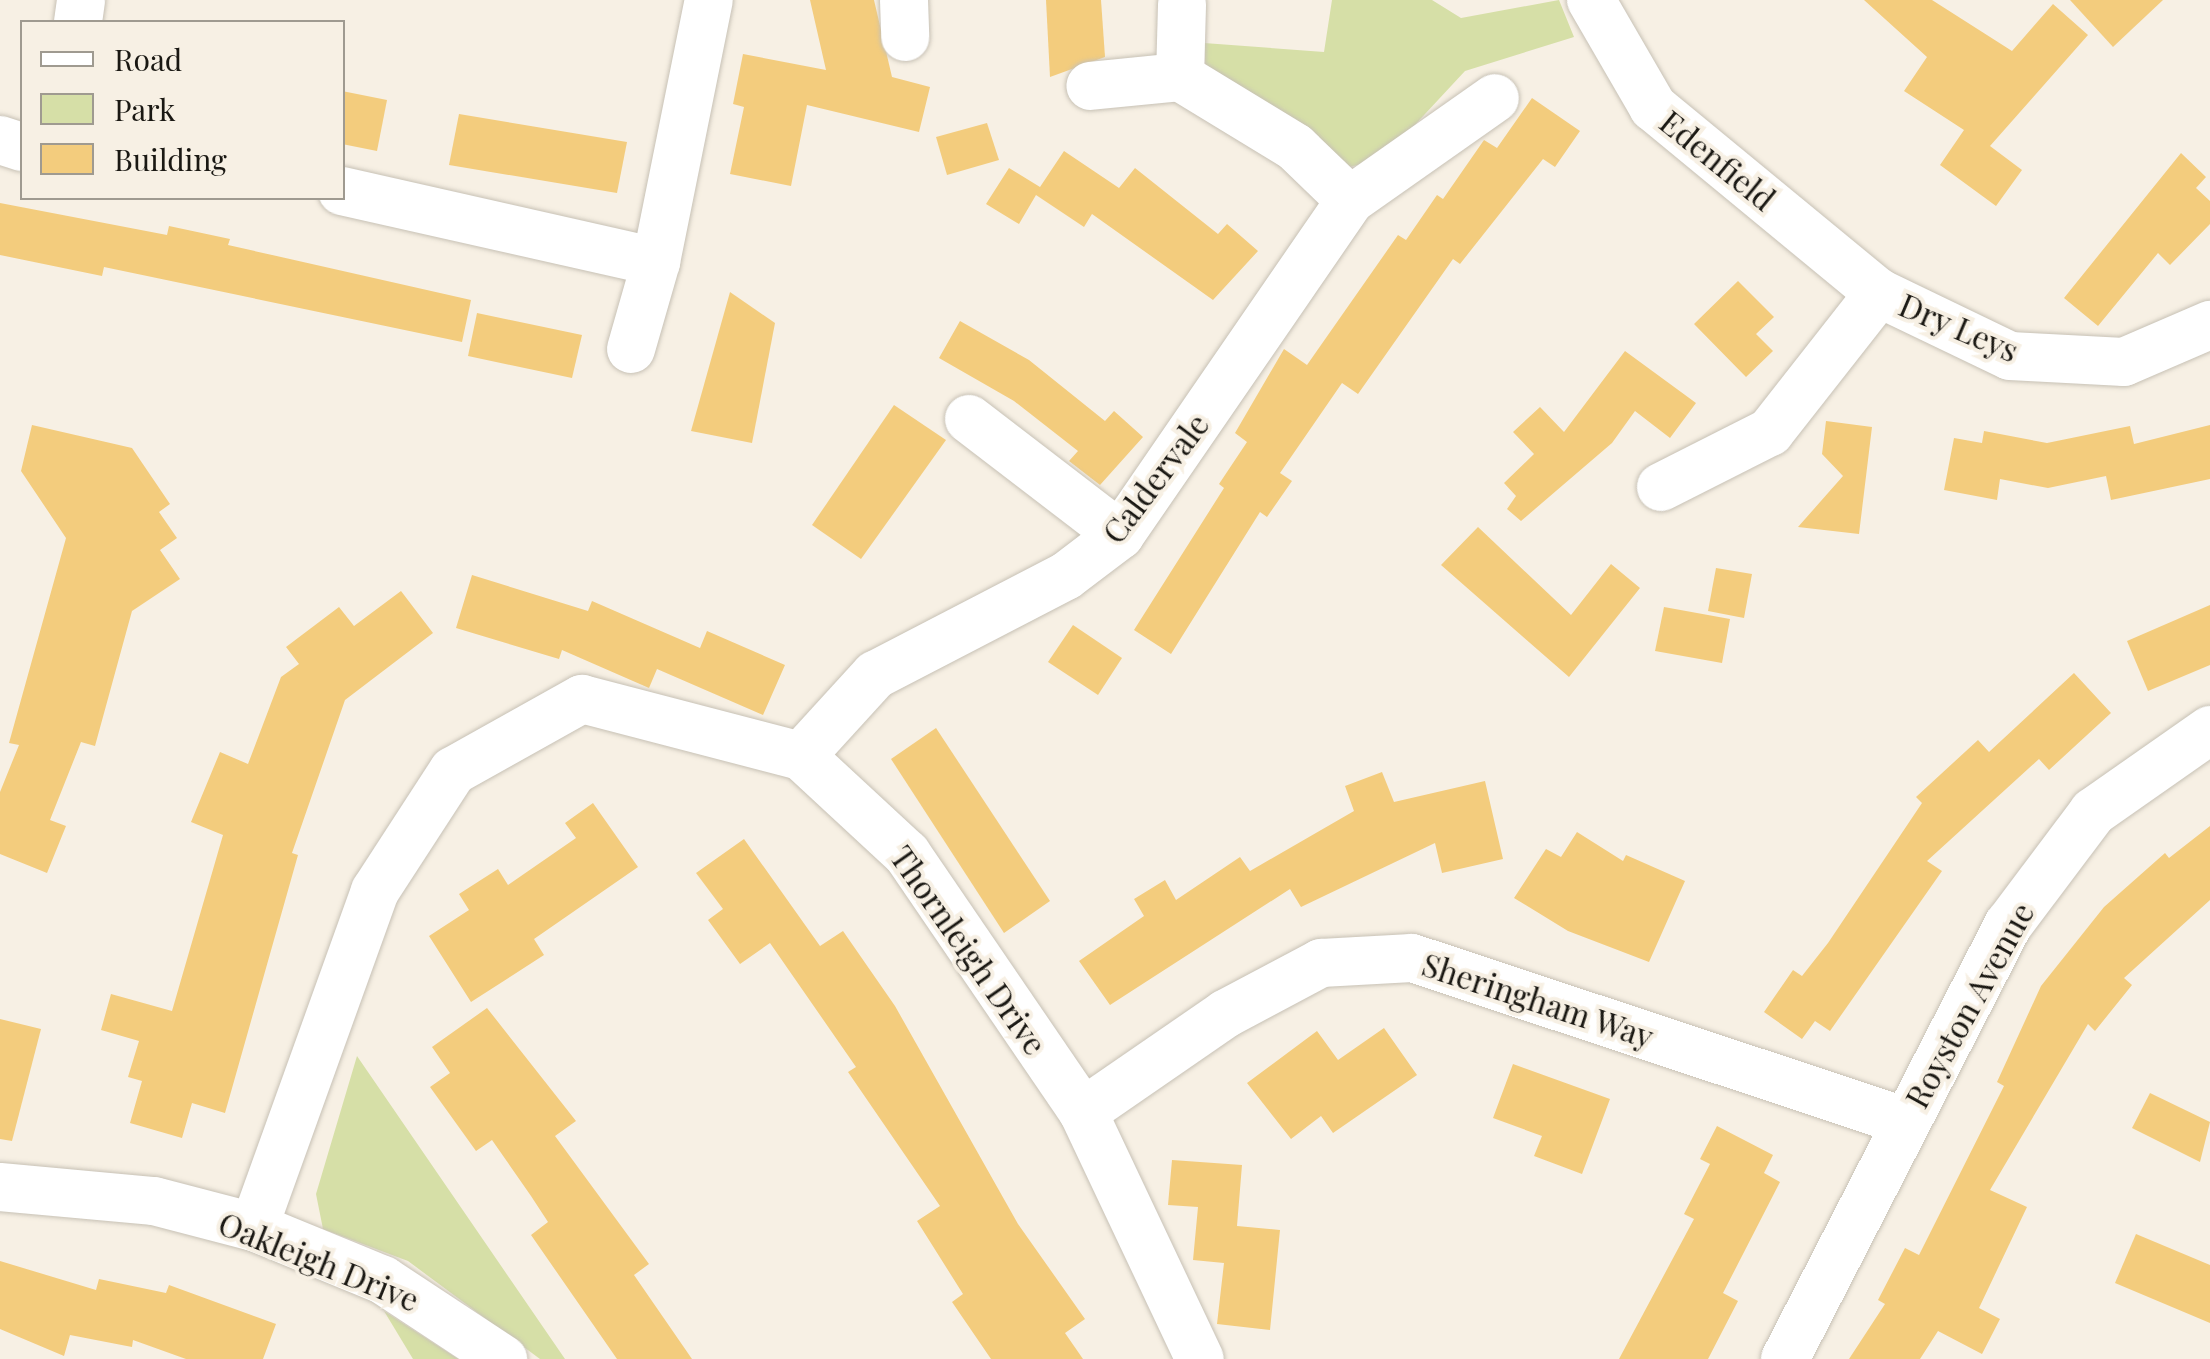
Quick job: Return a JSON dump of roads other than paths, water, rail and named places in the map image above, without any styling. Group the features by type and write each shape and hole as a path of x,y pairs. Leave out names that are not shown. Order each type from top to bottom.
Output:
{"street":[{"path":"630,349 656,262 709,0"},
{"name":"Edenfield","path":"1590,0 1652,106 1879,293"},
{"path":"1180,78 1182,4"},
{"path":"1090,86 1180,78 1295,147 1350,200"},
{"name":"Caldervale","path":"800,756 874,674 1066,576 1120,535 1350,200 1495,98"},
{"path":"345,192 656,262"},
{"name":"Dry Leys","path":"1660,487 1770,432 1879,293 2010,356 2124,362 2210,325"},
{"path":"969,419 1120,535"},
{"name":"Thornleigh Drive","path":"254,1227 375,892 453,771 582,698 800,756 907,854 1083,1112 1200,1359"},
{"name":"Royston Avenue","path":"1785,1359 1904,1121 2009,924 2093,812 2210,730"},
{"name":"Sheringham Way","path":"1083,1112 1224,1014 1321,962 1412,958 1904,1121"},
{"name":"Oakleigh Drive","path":"0,1187 154,1201 254,1227 383,1280 503,1359"}]}
